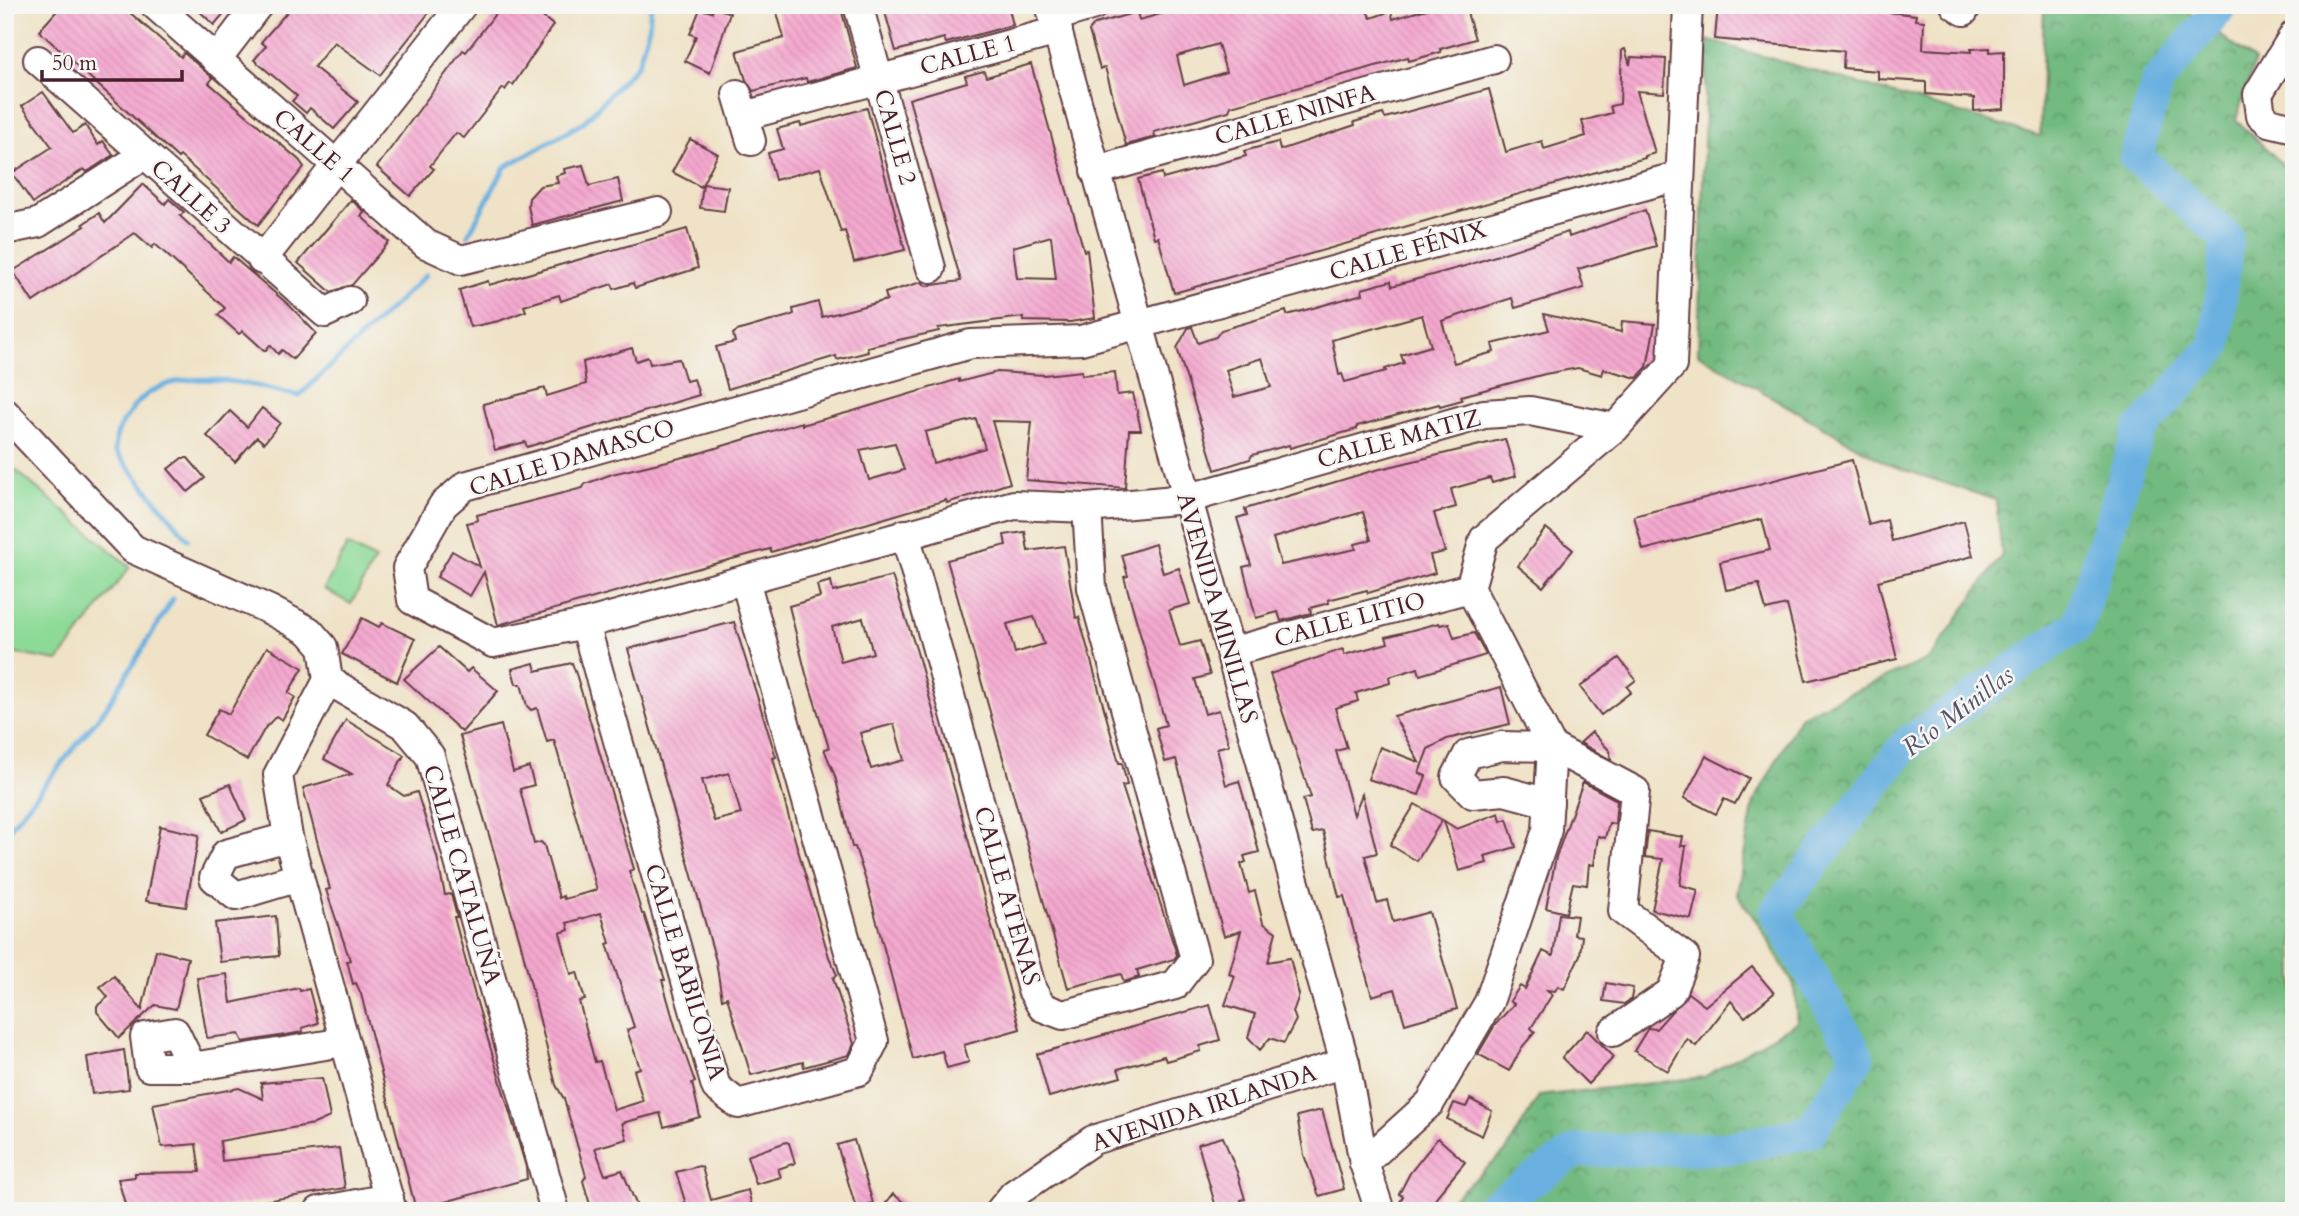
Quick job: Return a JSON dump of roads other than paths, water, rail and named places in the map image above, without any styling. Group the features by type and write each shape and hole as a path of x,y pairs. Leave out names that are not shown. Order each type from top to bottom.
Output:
{"street":[{"name":"CALLE 1","path":"155,5 426,244 461,260 658,212"},
{"path":"216,60 258,5"},
{"path":"262,260 339,167 462,5"},
{"name":"CALLE 2","path":"858,5 931,268"},
{"name":"CALLE 1","path":"744,117 878,79 1094,5"},
{"path":"1364,1163 1430,1103 1489,1002 1547,830 1552,747 1469,588 1484,539 1615,428 1672,365 1688,5"},
{"name":"AVENIDA MINILLAS","path":"1054,18 1345,1063 1364,1163 1380,1210"},
{"path":"2294,35 2258,94 2261,115 2269,122 2294,128"},
{"name":"CALLE NINFA","path":"1095,171 1494,59"},
{"name":"CALLE 3","path":"37,60 325,313 349,301"},
{"path":"5,230 38,223 144,155"},
{"name":"CALLE FÉNIX","path":"1138,326 1679,176"},
{"name":"CALLE DAMASCO","path":"1138,326 1081,340 971,344 465,486 443,505 407,568 412,600 493,643 585,624 1014,505 1087,508 1186,499"},
{"name":"CALLE MATIZ","path":"1186,499 1484,414 1530,411 1615,428"},
{"path":"5,412 133,549 270,610 309,631 323,648 328,680 278,775 288,837 390,1205 319,1211"},
{"name":"CALLE ATENAS","path":"905,534 1032,990 1042,1007 1063,1015 1175,985 1195,959 1092,587 1087,508"},
{"name":"CALLE BABILONIA","path":"585,624 716,1087 738,1104 774,1096 859,1070 874,1041 744,580"},
{"name":"CALLE LITIO","path":"1230,652 1469,588"},
{"name":"CALLE CATALUÑA","path":"328,680 405,726 430,756 555,1211"},
{"path":"1549,803 1504,791 1473,794 1455,777 1468,754 1502,746 1552,747 1635,791 1623,911 1685,957 1671,992 1613,1032"},
{"path":"288,837 226,854 214,878 236,896 299,877"},
{"path":"192,1067 344,1042"},
{"name":"AVENIDA IRLANDA","path":"1000,1211 1014,1194 1093,1140 1345,1063"}],"waterway":[{"path":"468,235 505,167 584,122 638,64 649,27 651,5"},
{"name":"Río Minillas","path":"1486,1211 1576,1151 1729,1148 1810,1132 1858,1057 1776,912 1907,743 2078,625 2139,431 2216,345 2227,238 2136,157 2157,83 2222,5"},
{"path":"188,539 115,451 120,428 133,408 149,393 167,384 188,380 234,382 299,396 426,275"},
{"path":"5,834 106,708 173,599"}]}
